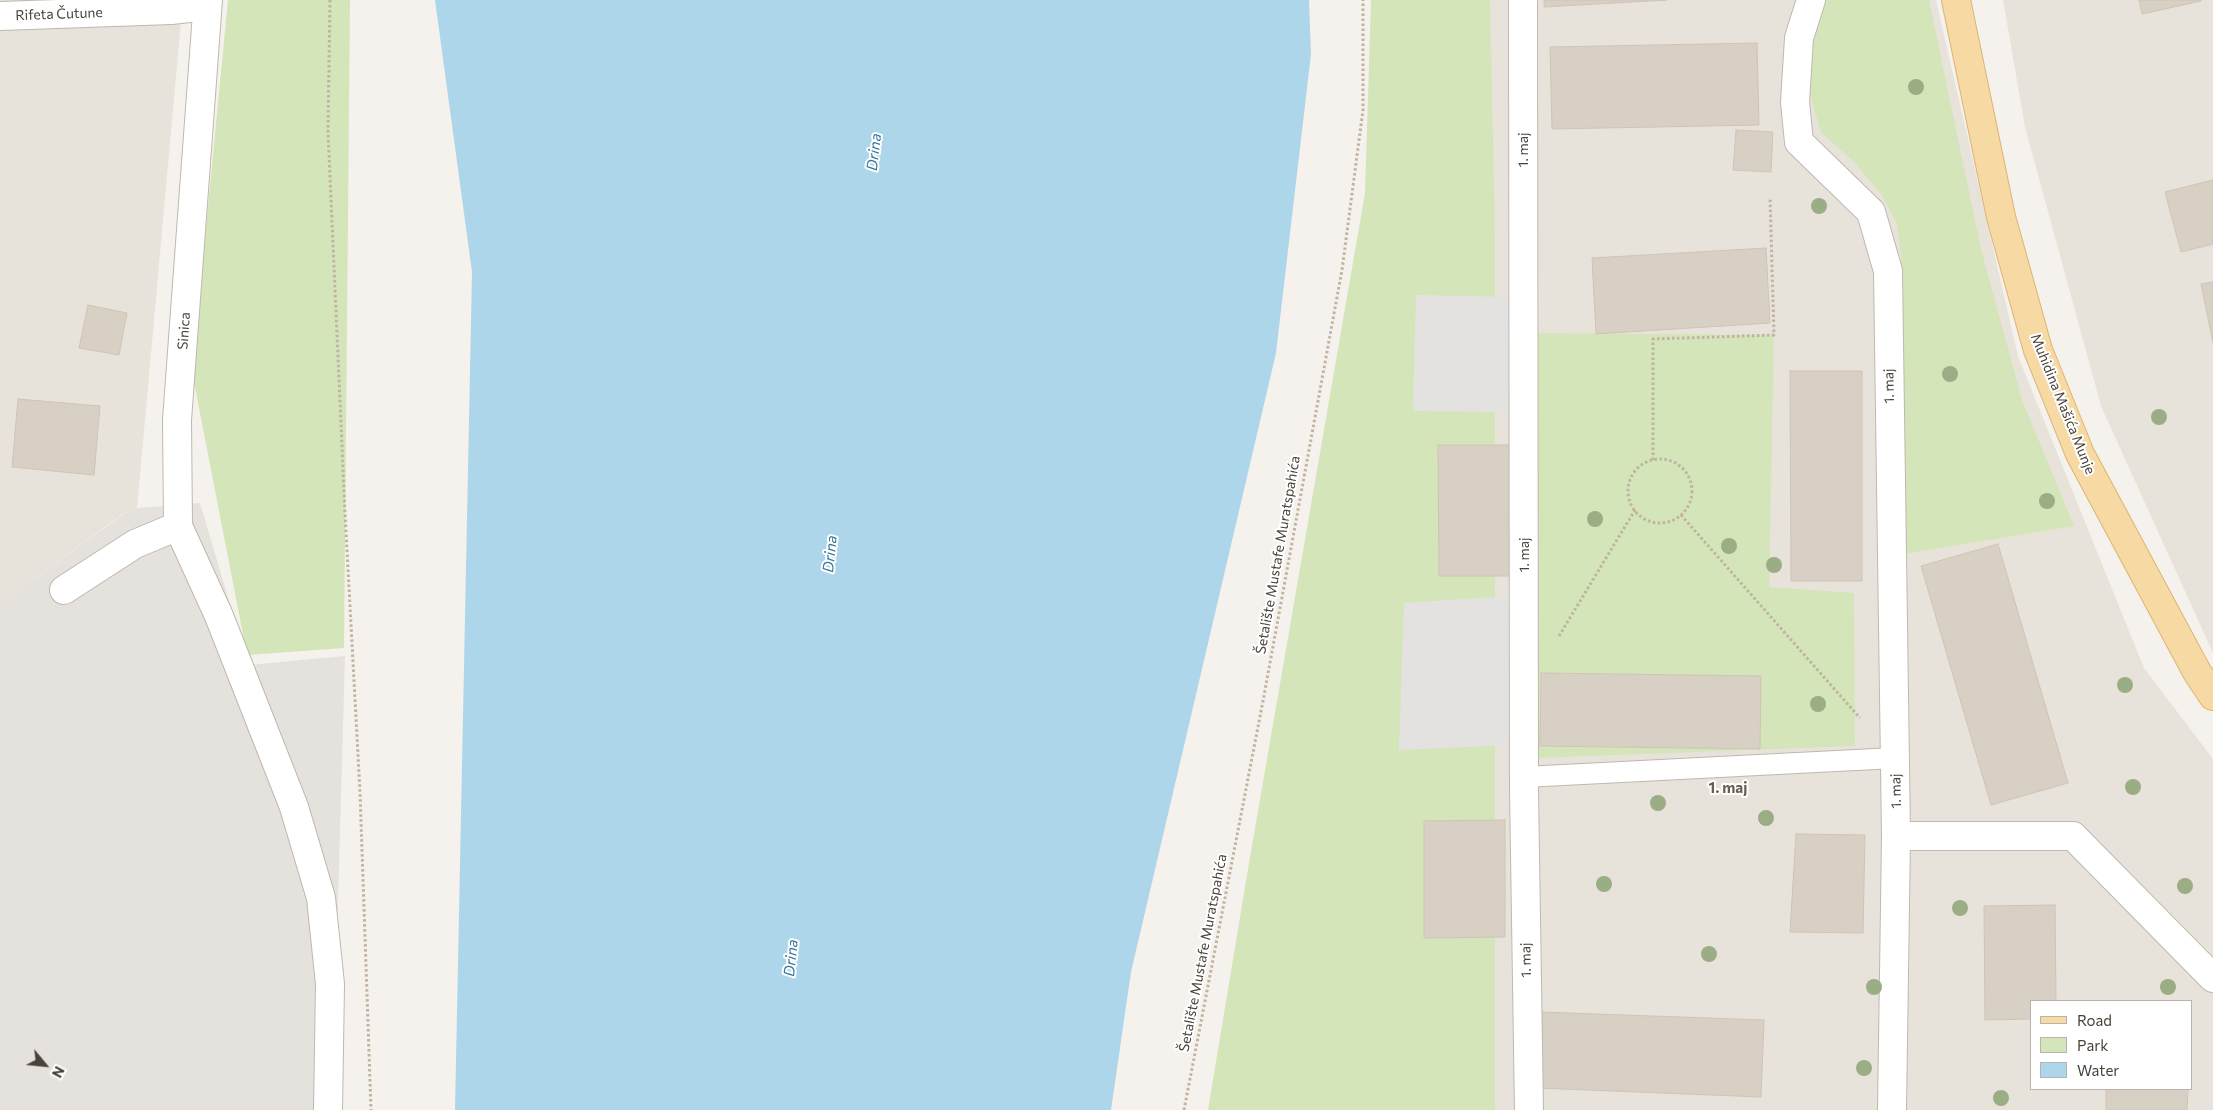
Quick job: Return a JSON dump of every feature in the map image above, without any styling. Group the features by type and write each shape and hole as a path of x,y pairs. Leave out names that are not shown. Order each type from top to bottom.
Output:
{"main road":[{"name":"Muhidina Mašića Munje","path":"1956,0 2001,216 2038,350 2080,454 2193,664 2213,696"}],"street":[{"name":"1. maj","path":"1523,0 1524,777 1529,1110"},
{"name":"1. maj","path":"1811,0 1799,38 1795,102 1798,142 1871,212 1888,271 1896,836 1892,1110"},
{"name":"Rifeta Čutune","path":"0,16 171,10 207,3"},
{"name":"Sinica","path":"178,526 177,420 207,3"},
{"path":"64,590 135,544 178,526 219,616 294,807 321,898 330,984 328,1110"},
{"path":"1896,836 2073,836 2213,978"}],"lane":[{"path":"1524,777 1895,758"}],"path":[{"path":"330,0 328,132 360,792 371,1110"},
{"name":"Šetalište Mustafe Muratspahića","path":"1184,1110 1342,270 1363,110 1363,0"},
{"path":"1653,460 1653,339 1774,335 1770,197"},
{"path":"1664,459 1674,462 1683,468 1689,477 1692,487 1692,498 1688,508 1672,521 1652,522 1642,517 1635,510 1628,491 1630,480 1635,471 1653,460 1664,459"},
{"path":"1554,645 1635,510"},
{"path":"1681,515 1895,758"}],"shaded area":[{"path":"0,0 183,0 137,508 124,513 8,598 0,598"},
{"name":"1. maj","path":"1399,0 1936,0 2018,356 2144,668 2213,759 2213,1110 1246,1110"},
{"path":"2003,0 2213,0 2213,653 2101,406 2025,127"},
{"path":"1416,295 1511,297 1511,412 1413,411"},
{"path":"200,503 248,665 345,656 332,1110 0,1110 0,598 8,598 125,513 137,508"},
{"path":"1512,596 1510,745 1399,750 1404,603"}],"green space":[{"path":"228,0 350,0 344,648 247,655 192,372"},
{"path":"1371,0 1490,0 1495,234 1495,1110 1208,1110 1365,193"},
{"path":"1823,0 1929,0 1981,249 2022,400 2074,526 1905,554 1901,256 1897,223 1881,194 1854,162 1821,132 1810,95 1808,52"},
{"path":"1532,333 1774,335 1769,587 1854,593 1855,746 1538,758"}],"water":[{"name":"Drina","path":"435,0 1309,0 1311,54 1276,353 1131,972 1111,1110 455,1110 472,272"}],"building":[{"path":"1544,0 1667,0 1544,7"},
{"path":"2139,0 2201,0 2201,1 2142,14"},
{"path":"1757,43 1759,125 1552,129 1550,47"},
{"path":"1736,130 1773,132 1771,172 1733,170"},
{"path":"2213,180 2213,244 2181,252 2165,192"},
{"path":"1766,248 1770,323 1596,334 1592,258"},
{"path":"2213,282 2213,343 2201,284"},
{"path":"88,305 127,313 119,355 79,348"},
{"path":"1790,371 1862,371 1862,581 1791,581"},
{"path":"18,399 100,406 94,475 12,467"},
{"path":"1438,445 1515,445 1516,576 1439,576"},
{"path":"1998,544 2068,783 1991,805 1921,566"},
{"path":"1541,673 1761,676 1760,749 1540,746"},
{"path":"1505,820 1505,937 1424,938 1424,821"},
{"path":"1796,834 1865,835 1863,933 1790,932"},
{"path":"2055,905 2056,1000 2030,1000 2030,1019 1985,1020 1984,906"},
{"path":"1540,1012 1764,1020 1761,1097 1537,1088"},
{"path":"2106,1090 2188,1090 2187,1110 2106,1110"}],"district":[{"name":"1. maj","path":"1728,788"}]}
